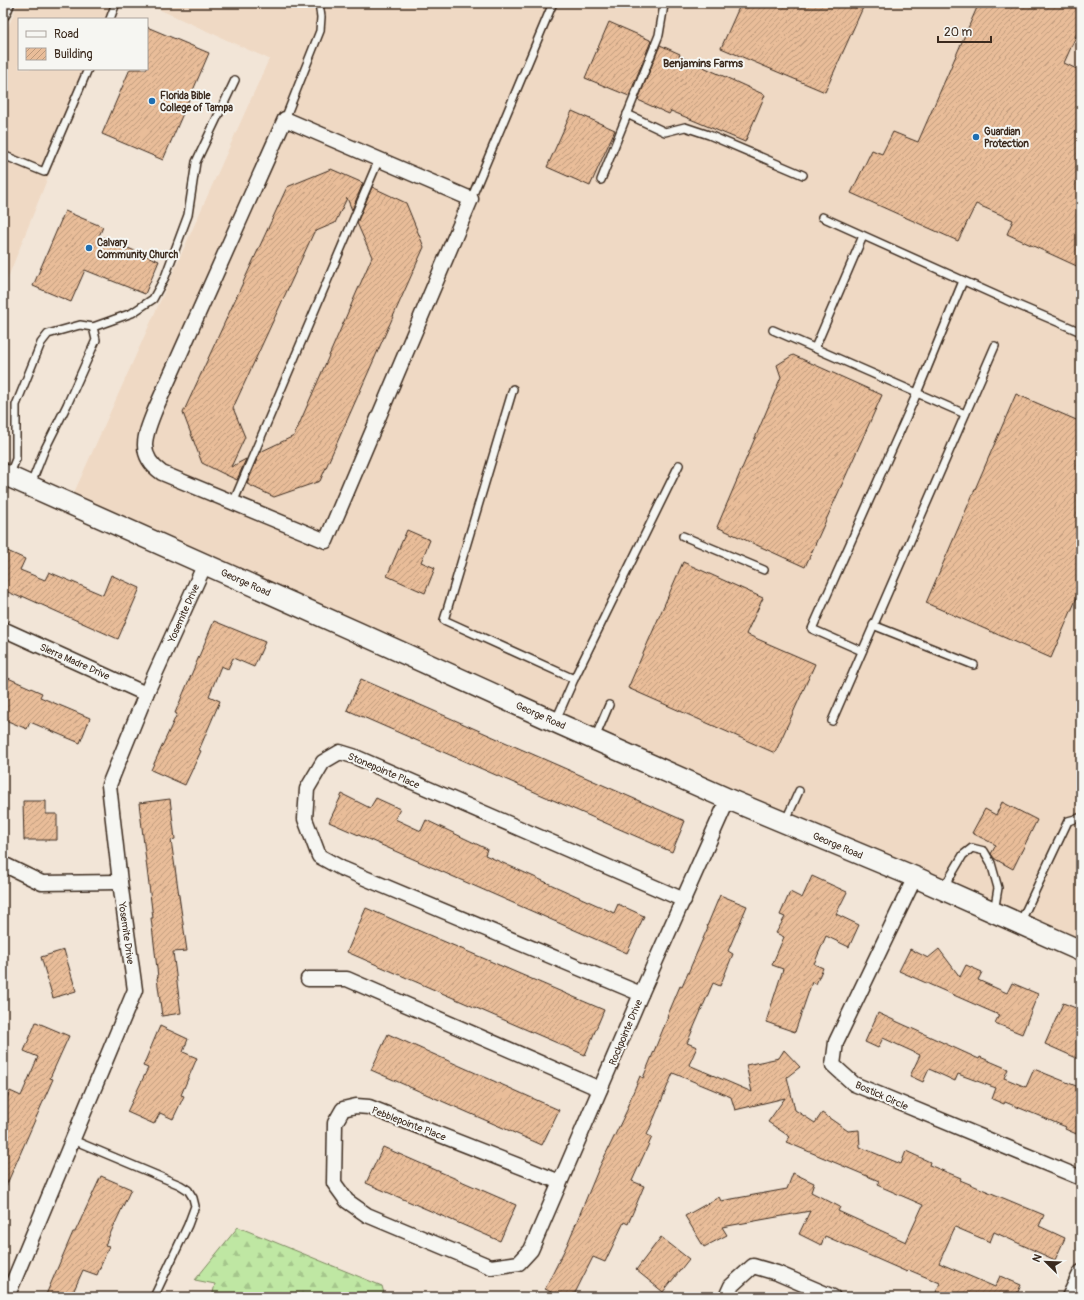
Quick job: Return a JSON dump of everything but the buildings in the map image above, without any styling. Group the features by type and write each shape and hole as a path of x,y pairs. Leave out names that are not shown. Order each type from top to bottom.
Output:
{"street":[{"path":"3,13 7,3"},
{"path":"285,119 471,198 326,541 162,474 155,469 148,458 144,445 146,434 155,410 285,119"},
{"name":"George Road","path":"6,476 206,564 556,722 728,798 943,889 1081,951"},
{"name":"Yosemite Drive","path":"8,1297 135,990 120,882 109,784 146,694 206,564"},
{"name":"Sierra Madre Drive","path":"3,629 146,694"},
{"name":"Stonepointe Place","path":"641,994 342,868 319,856 305,819 308,789 324,762 340,752 347,754 684,900"},
{"name":"Rockpointe Drive","path":"519,1263 531,1250 641,994 728,798"},
{"path":"3,864 42,883 120,882"},
{"name":"Bostick Circle","path":"915,877 836,1042 833,1065 854,1084 1081,1178"},
{"path":"308,979 347,979 600,1089"},
{"name":"Pebblepointe Place","path":"519,1263 491,1267 367,1215 347,1201 334,1183 335,1123 343,1109 356,1106 369,1107 560,1182"},
{"path":"726,1297 731,1286 753,1266 777,1273 833,1297"},
{"path":"1070,1297 1081,1272"}],"lane":[{"path":"110,18 116,3"},
{"path":"285,119 320,31 322,17 319,3"},
{"path":"471,198 553,3"},
{"path":"601,180 659,35 664,5 663,3"},
{"path":"3,154 44,172 88,70"},
{"path":"6,476 16,459 16,405 41,343 48,334 80,325 93,327 132,313 153,299 165,277 188,215 196,162 235,80"},
{"path":"627,114 665,132 685,127 709,135 803,175"},
{"path":"233,503 379,159"},
{"path":"822,218 1081,332"},
{"path":"815,348 863,236"},
{"path":"862,651 812,629 917,393 963,281"},
{"path":"30,486 44,451 67,405 96,340 93,327"},
{"path":"773,330 965,414"},
{"path":"832,721 995,346"},
{"path":"514,389 444,620 574,678"},
{"path":"556,722 574,678 679,465"},
{"path":"683,536 764,570"},
{"path":"873,625 974,665"},
{"path":"594,738 609,705"},
{"path":"785,822 799,791"},
{"path":"1020,924 1068,821 1081,818"},
{"path":"943,889 963,855 972,848 984,851 992,863 998,888 994,912"},
{"path":"73,1140 180,1185 188,1190 193,1198 195,1206 188,1225 154,1297"}],"shaded area":[{"path":"18,3 117,3 111,18 18,18 18,70 91,70 3,290 3,40"},
{"path":"145,3 1081,3 1081,941 559,714 73,495 269,59"}],"green space":[{"path":"238,1227 382,1286 385,1297 212,1297 215,1284 195,1280"}],"place":[{"name":"Florida Bible College of Tampa","path":"152,101"},
{"name":"Guardian Protection","path":"976,137"},
{"name":"Calvary Community Church","path":"89,248"}],"district":[{"name":"Benjamins Farms","path":"703,63"}]}
